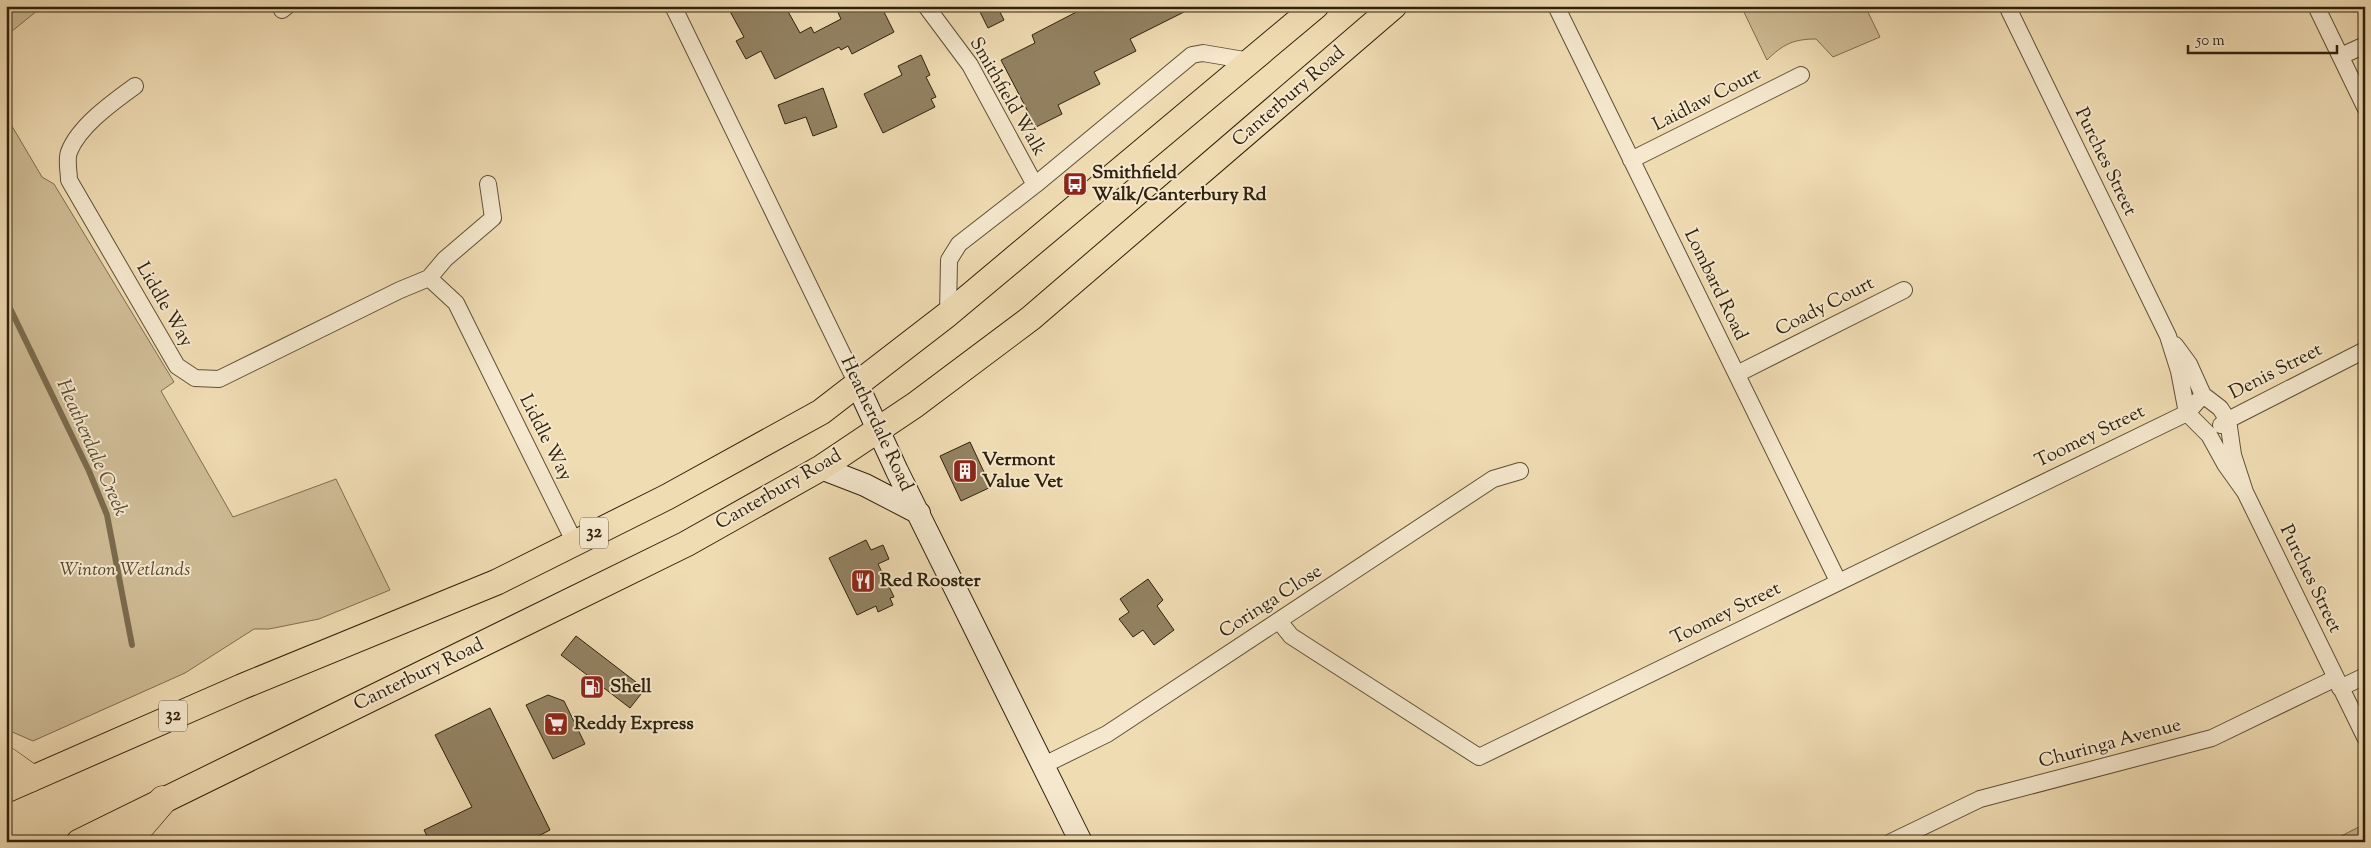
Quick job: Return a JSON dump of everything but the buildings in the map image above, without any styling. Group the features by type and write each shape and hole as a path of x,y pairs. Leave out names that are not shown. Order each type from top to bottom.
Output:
{"highway":[{"path":"6,761 18,784"},
{"path":"127,842 163,800"}],"main road":[{"name":"32","path":"18,784 241,686 488,585 575,543 752,451 821,412 948,314 1316,6"},
{"name":"Canterbury Road","path":"79,842 686,544 821,468 915,405 1031,318 1394,6"},
{"name":"Heatherdale Road","path":"857,384 918,513 1081,842"},
{"path":"821,468 865,485 918,513"}],"street":[{"name":"Heatherdale Road","path":"673,6 857,384"},
{"name":"Smithfield Walk","path":"926,6 970,65 1035,185"},
{"name":"Lombard Road","path":"1556,6 1838,581"},
{"name":"Purches Street","path":"2007,6 2168,336 2179,371 2187,413 2209,435 2225,464 2245,492"},
{"path":"2316,6 2365,107"},
{"path":"2341,56 2365,45"},
{"path":"948,314 949,260 959,244 1035,185 1192,54 1203,53 1250,61"},
{"name":"Laidlaw Court","path":"1631,160 1801,75"},
{"name":"Liddle Way","path":"135,86 105,108 84,130 68,153 69,180 177,366 196,378 219,379 400,290 429,278 445,259 493,218 488,184"},
{"name":"Liddle Way","path":"429,278 456,303 575,543"},
{"name":"Coady Court","path":"1737,374 1904,290"},
{"name":"Purches Street","path":"2168,336 2189,364 2203,395 2220,408 2228,420 2233,455 2245,492 2365,737"},
{"name":"Denis Street","path":"2209,435 2228,420 2365,350"},
{"name":"Toomey Street","path":"1279,621 1291,636 1479,756 2187,413 2203,395"},
{"name":"Coringa Close","path":"1044,765 1106,734 1493,479 1520,471"},
{"name":"Churinga Avenue","path":"1891,842 1980,799 2212,738 2338,683 2365,676"}],"green space":[{"path":"6,6 43,6 6,36"},
{"path":"1741,6 1865,6 1880,37 1833,57 1816,39 1795,41 1778,50 1767,60"},
{"name":"Winton Wetlands","path":"6,116 42,177 54,184 174,382 161,391 233,517 336,479 390,590 319,619 269,629 254,629 185,673 33,741 10,731 6,724"},
{"path":"2365,824 2365,842 2329,842"}],"waterway":[{"name":"Heatherdale Creek","path":"6,300 89,471 107,515 132,645"}],"place":[{"name":"Smithfield Walk/Canterbury Rd","path":"1075,184"},
{"name":"Vermont Value Vet","path":"965,471"},
{"name":"Red Rooster","path":"863,581"},
{"name":"Shell","path":"592,687"},
{"name":"Reddy Express","path":"556,724"}]}
